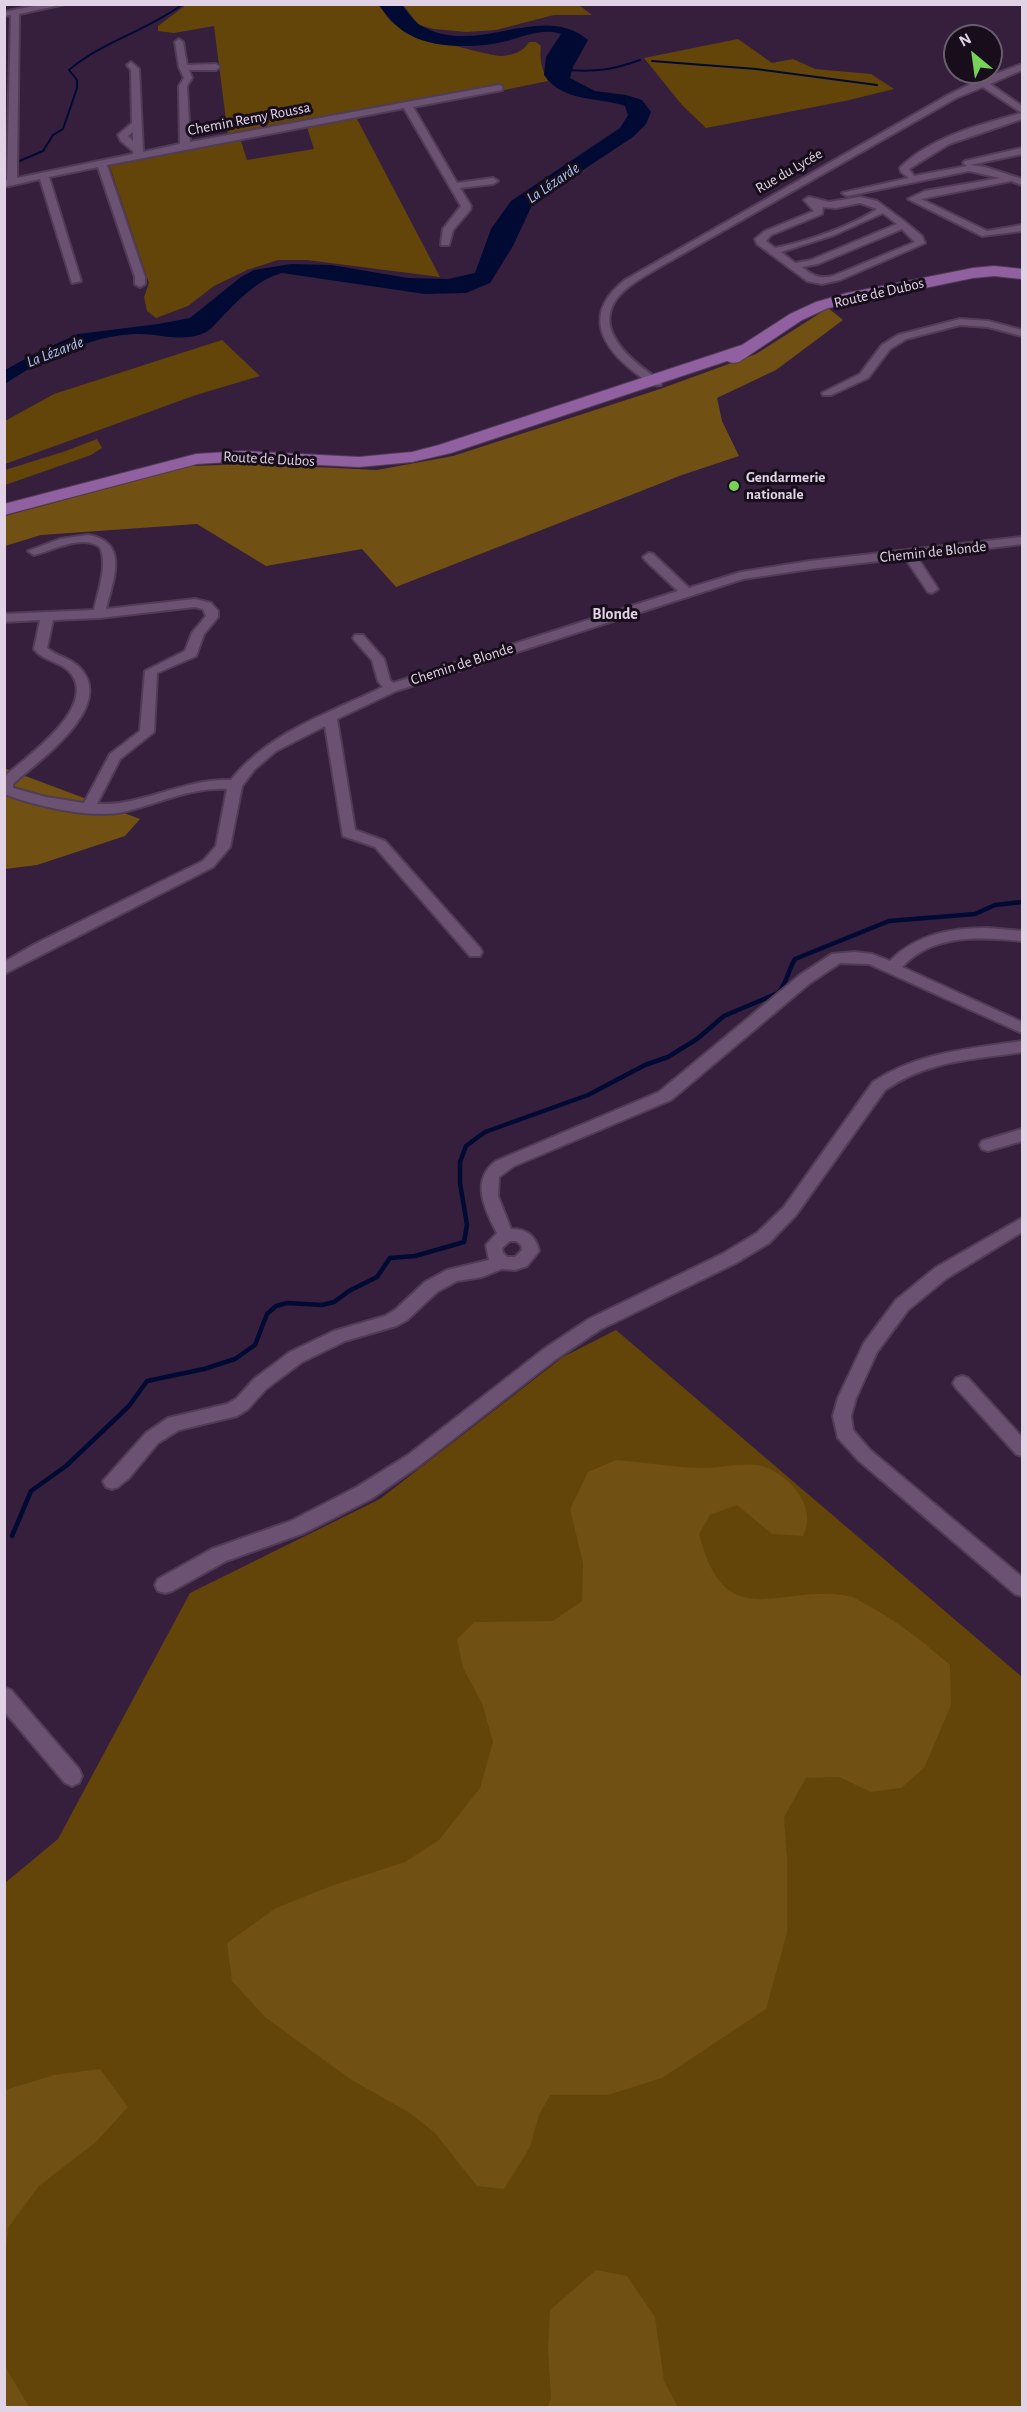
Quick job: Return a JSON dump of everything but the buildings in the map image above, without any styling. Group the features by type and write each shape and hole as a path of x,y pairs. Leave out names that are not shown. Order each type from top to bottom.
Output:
{"main road":[{"name":"Route de Dubos","path":"467,442 629,386 726,362 796,317 822,305 973,273 1023,274"},
{"path":"629,386 636,382 638,377 634,366"},
{"name":"Route de Dubos","path":"4,510 196,459 243,456 319,462 389,460 444,449 661,379"}],"street":[{"path":"8,183 10,13 61,4"},
{"path":"179,42 188,78 183,86 185,146"},
{"path":"131,64 135,69 138,152"},
{"path":"184,68 216,67"},
{"name":"Rue du Lycée","path":"1003,74 1023,67"},
{"name":"Rue du Lycée","path":"609,334 606,321 609,302 623,287 652,267 896,127 979,84"},
{"path":"910,175 904,170 905,168 933,149 1022,115 988,84"},
{"path":"990,84 1023,103"},
{"name":"Chemin Remy Roussa","path":"8,183 102,163 138,152 185,146 499,88"},
{"path":"407,105 466,206 448,229 445,243"},
{"path":"878,180 1023,151"},
{"path":"102,163 141,277 140,284"},
{"path":"768,201 811,200 969,168 982,169 1023,182"},
{"path":"44,176 76,281"},
{"path":"1010,178 973,187 945,190 913,199 986,234 1022,227"},
{"path":"454,186 493,181"},
{"path":"811,200 828,206 866,200 883,209 918,238 920,243 836,278 817,281 794,267 760,239 768,233 819,212 819,208 811,200"},
{"path":"773,251 790,248 865,219 883,209"},
{"path":"794,267 814,262 903,225"},
{"path":"827,393 864,376 886,347 902,337 960,322 987,324 1023,333"},
{"path":"609,334 614,347 634,366 661,379"},
{"path":"609,334 661,379"},
{"path":"34,551 85,538 101,542 106,547 109,560 99,614"},
{"name":"Chemin de Blonde","path":"4,969 40,948 208,864 223,847 236,785 249,767 271,748 330,716 391,688 741,576 810,565 1023,542"},
{"path":"909,554 932,589"},
{"path":"650,557 686,592"},
{"path":"4,618 99,614 195,603 207,606 213,614 198,633 191,653 151,671 147,732 116,757 88,808"},
{"path":"47,617 40,649 74,669 84,686 82,702 62,733 8,780 5,787 13,793 88,808 120,808 196,784 216,782 236,785"},
{"path":"360,638 378,659 384,681 391,688"},
{"path":"330,716 348,833 371,839 380,844 475,952"},
{"path":"892,969 913,948 931,941 964,934 1000,932 1023,936"},
{"path":"506,1235 490,1194 489,1183 493,1173 508,1162 665,1096 805,979 837,958 872,959 1023,1028"},
{"path":"165,1585 219,1555 297,1527 364,1493 414,1460 550,1354 595,1324 730,1258 763,1238 790,1210 879,1086 894,1074 915,1064 944,1056 1023,1047"},
{"path":"988,1145 1023,1135"},
{"path":"1023,1224 941,1273 902,1305 870,1348 847,1398 842,1416 844,1433 864,1455 1023,1588"},
{"path":"112,1481 134,1461 152,1438 174,1424 231,1411 242,1404 260,1384 296,1357 340,1336 390,1321 401,1315 431,1287 453,1275 482,1270 501,1262 520,1263 531,1251 528,1242 524,1238 506,1235 496,1241 493,1250 501,1262"},
{"path":"962,1383 1023,1449"},
{"path":"4,1696 72,1776"}],"shaded area":[{"path":"186,5 378,5 393,23 400,27 480,52 506,56 521,51 529,42 536,42 541,46 540,55 548,81 504,90 499,86 228,136 214,26 174,33 158,31 158,26"},
{"path":"403,5 579,5 592,15 554,15 496,30 466,32 419,25"},
{"path":"738,39 772,63 793,59 815,69 871,74 894,89 706,128 682,105 644,58"},
{"path":"356,117 440,277 307,260 278,260 247,270 214,286 188,306 156,318 147,311 144,297 149,283 109,164 240,138 247,160 314,149 307,127"},
{"path":"828,308 843,320 776,370 717,398 722,421 739,456 682,475 396,587 362,549 266,566 197,524 41,535 5,546 5,516 191,466 251,464 377,470 453,456 660,389 756,354"},
{"path":"222,340 260,376 196,395 5,464 5,421 54,394"},
{"path":"97,439 102,448 91,455 5,485 5,470"},
{"path":"4,768 140,819 125,836 37,865 5,869"},
{"path":"616,1330 1022,1677 1022,2407 5,2408 5,1883 58,1839 190,1593 380,1499 563,1357"},
{"path":"616,1460 694,1468 758,1465 784,1478 804,1504 807,1525 803,1536 772,1534 737,1505 710,1515 699,1534 710,1566 724,1586 740,1596 757,1599 823,1594 856,1599 901,1626 950,1665 951,1705 924,1768 901,1788 871,1792 839,1777 806,1778 784,1817 787,1860 787,1933 766,2009 662,2078 608,2095 550,2095 539,2115 530,2147 504,2189 477,2186 435,2133 410,2113 350,2079 265,2017 232,1981 227,1943 276,1908 331,1886 405,1862 439,1840 480,1788 493,1742 482,1703 463,1668 457,1639 475,1622 553,1621 582,1601 583,1563 570,1509 588,1472"},
{"path":"100,2069 128,2107 96,2142 39,2186 8,2228 5,2258 5,2092 8,2089 54,2075"},
{"path":"596,2270 627,2276 655,2317 664,2381 678,2407 548,2407 551,2398 548,2349 550,2310"},
{"path":"4,2362 5,2366 29,2407 5,2407"}],"water":[{"name":"La Lézarde","path":"379,5 402,5 417,23 442,34 464,36 550,26 570,29 588,40 573,67 570,78 595,91 626,95 642,100 651,112 646,124 633,137 533,203 513,246 490,283 466,293 425,294 282,273 256,286 204,333 187,337 119,335 102,339 67,350 34,366 5,384 5,370 78,334 190,318 241,277 254,270 291,264 331,265 408,278 448,279 475,273 491,229 511,201 620,128 628,115 625,106 571,94 552,84 544,75 546,57 561,34 541,32 507,41 472,46 433,43 402,30"}],"waterway":[{"path":"17,162 43,151 53,135 63,129 77,88 77,80 69,70 96,51 155,22 183,4"},
{"path":"567,70 604,70 640,60"},
{"path":"652,61 756,69 877,85"},
{"path":"12,1536 31,1491 66,1466 129,1406 147,1381 204,1369 235,1359 255,1345 267,1314 276,1306 287,1303 322,1305 334,1302 349,1291 377,1277 390,1258 415,1256 464,1242 467,1225 460,1183 460,1162 466,1146 485,1132 588,1095 645,1065 668,1057 697,1039 724,1016 778,993 795,959 889,921 975,914 995,905 1022,902"}],"place":[{"name":"Gendarmerie nationale","path":"734,486"}],"district":[{"name":"Blonde","path":"615,614"}]}
